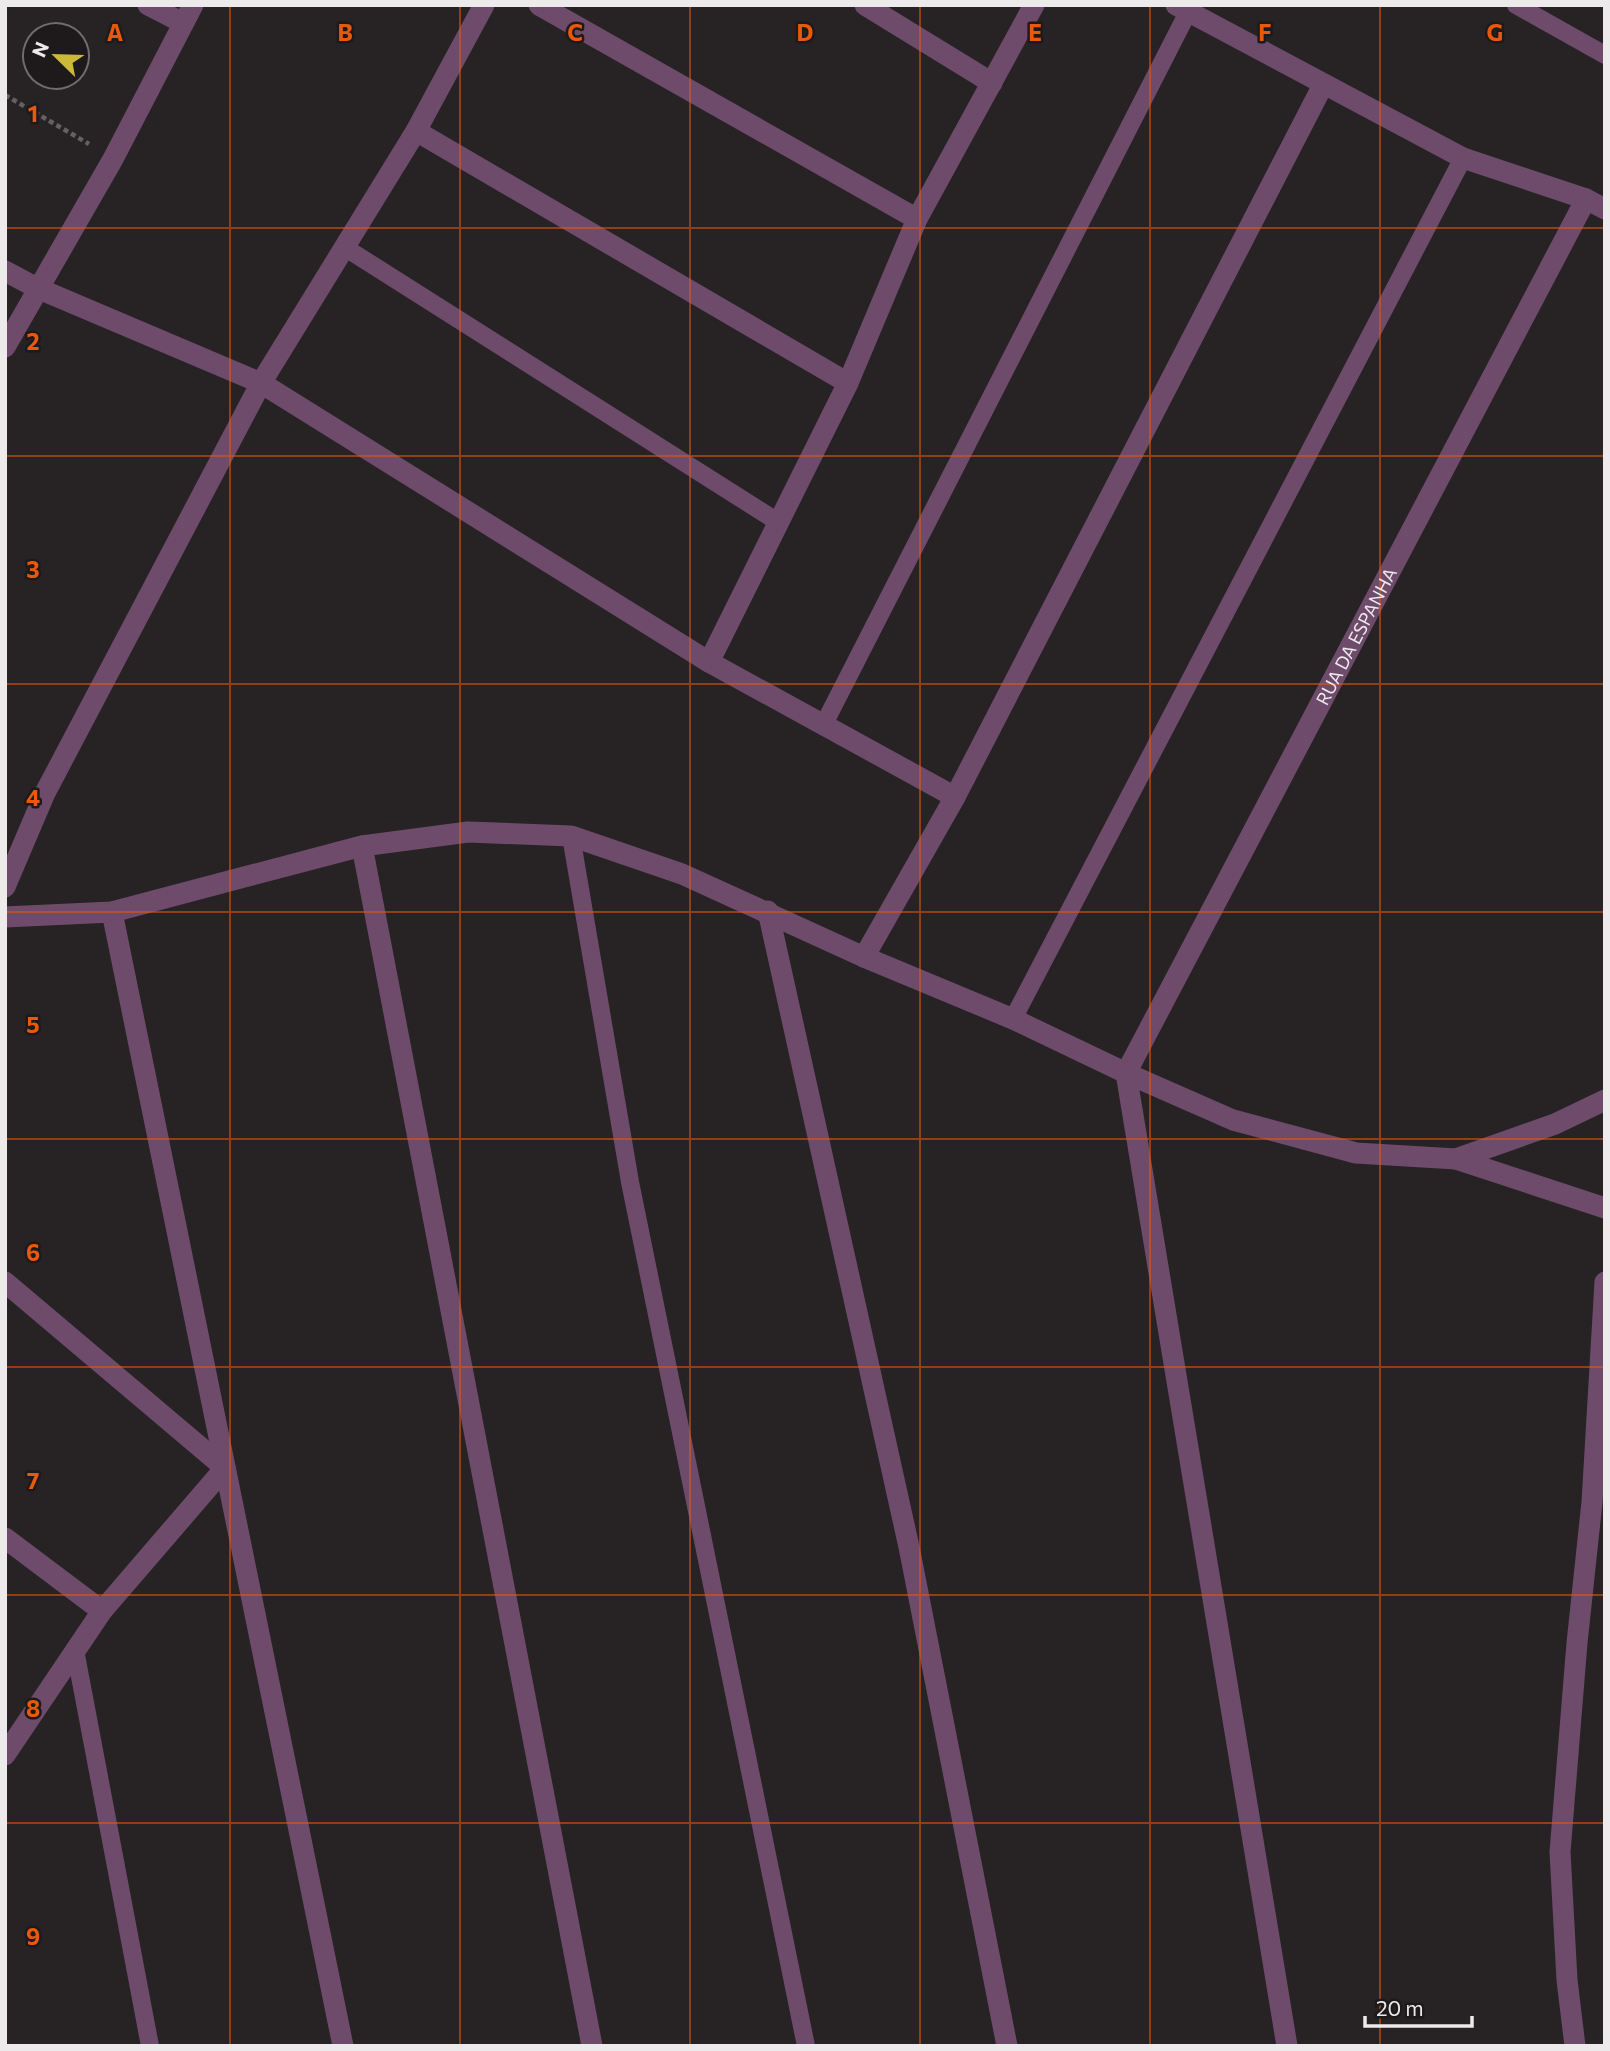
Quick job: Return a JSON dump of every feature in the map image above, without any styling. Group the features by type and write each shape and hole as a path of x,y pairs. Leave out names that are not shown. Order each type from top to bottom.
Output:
{"street":[{"path":"5,346 113,159 188,14 148,5"},
{"path":"5,887 45,793 261,383 416,131 484,5"},
{"path":"539,5 917,219"},
{"path":"865,5 992,83"},
{"path":"709,662 848,383 917,219 1034,5"},
{"path":"1182,9 1463,158 1595,204"},
{"path":"864,957 956,797 1323,85"},
{"path":"416,131 848,383"},
{"name":"RUA DA ESPANHA","path":"1126,1073 1595,204"},
{"path":"5,271 37,288 261,383 709,662 956,797"},
{"path":"5,917 113,912 362,846 468,832 571,836 682,874 864,957 1013,1019 1233,1120 1356,1153 1456,1159 1605,1208"},
{"path":"362,846 592,2046"},
{"path":"768,911 909,1547 1007,2046"},
{"path":"113,912 343,2046"},
{"path":"1126,1073 1287,2046"},
{"path":"1456,1159 1555,1124 1605,1100"},
{"path":"5,1282 225,1468"},
{"path":"1575,2046 1567,1980 1560,1852 1592,1502 1605,1282"},
{"path":"5,1755 102,1611 225,1468"},
{"path":"5,1538 102,1611"}],"lane":[{"path":"1516,5 1605,55"},
{"path":"823,726 1182,9"},
{"path":"1013,1019 1463,158"},
{"path":"344,247 778,522"},
{"path":"571,836 630,1182 806,2046"},
{"path":"75,1650 150,2046"}],"path":[{"path":"5,94 113,159"}]}
